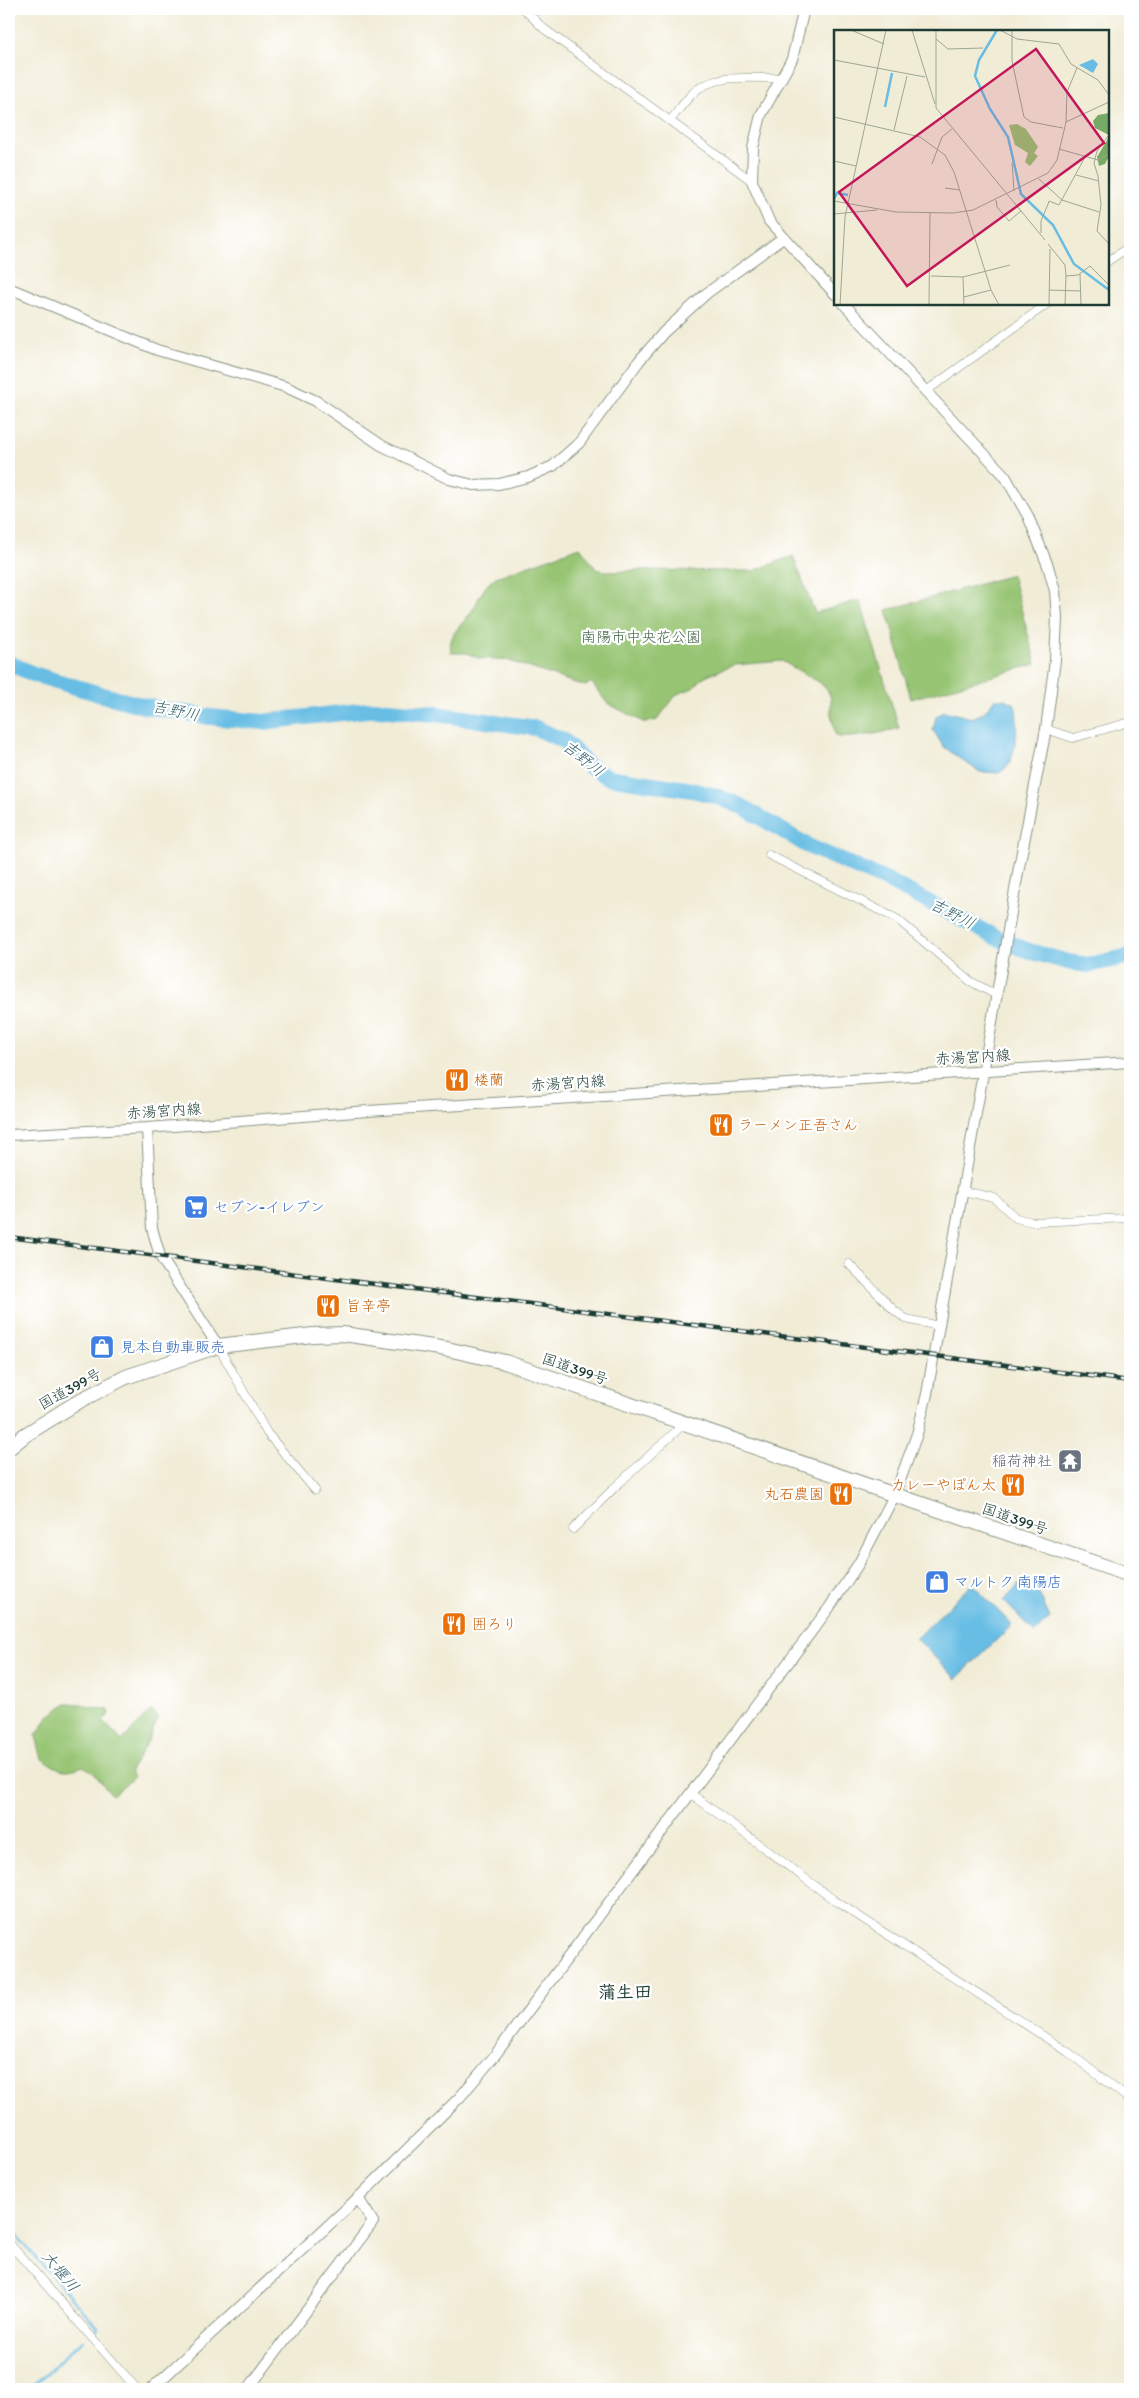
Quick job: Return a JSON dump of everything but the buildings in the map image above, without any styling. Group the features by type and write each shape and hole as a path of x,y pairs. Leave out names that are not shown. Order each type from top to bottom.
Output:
{"highway":[{"name":"国道399号","path":"9,1448 25,1435 81,1400 126,1377 218,1346 313,1335 343,1334 447,1349 505,1362 1130,1575"}],"street":[{"path":"524,9 543,28 752,181"},
{"path":"804,9 792,59 761,115 753,148 752,181 769,221 834,293"},
{"path":"670,121 693,93 717,80 782,78"},
{"path":"9,288 157,350 286,387 316,401 381,445 448,479 472,485 499,484 528,477 553,466 579,443 639,361 664,332 707,293 783,238"},
{"path":"1109,260 1130,246"},
{"path":"151,2389 358,2198 460,2097 492,2059 829,1608 859,1563 895,1494 917,1434 927,1394 1019,867 1046,729 1056,660 1057,618 1055,591 1048,566 1028,516 1006,476 845,305"},
{"path":"925,392 1046,305"},
{"path":"1046,729 1073,738 1130,722"},
{"path":"769,855 897,919 970,981 998,996"},
{"name":"赤湯宮内線","path":"9,1135 147,1128 368,1111 1130,1062"},
{"path":"147,1128 152,1228 160,1256 218,1346 266,1433 315,1490"},
{"path":"963,1190 994,1198 1016,1218 1032,1222 1130,1218"},
{"path":"849,1264 895,1311 906,1319 939,1326"},
{"path":"573,1529 615,1487 685,1423"},
{"path":"690,1793 834,1900 1068,2052 1130,2100"},
{"path":"248,2389 373,2222 358,2198"},
{"path":"9,2244 137,2389"}],"green space":[{"name":"南陽市中央花公園","path":"580,547 596,569 612,572 642,570 753,571 793,556 815,613 860,600 899,728 857,736 836,736 831,714 831,698 828,691 819,682 782,661 734,665 705,676 693,688 677,694 657,720 645,723 607,703 591,682 586,686 507,660 478,658 467,653 451,653 450,646 454,634 492,580"},
{"path":"1012,575 1036,664 911,699 887,610"},
{"path":"67,1703 108,1709 110,1714 103,1721 122,1741 151,1710 158,1718 146,1745 130,1771 133,1778 112,1795 92,1771 83,1766 66,1770 42,1759 36,1736 49,1716"}],"water":[{"path":"995,699 1004,699 1014,703 1017,716 1015,744 1011,760 1003,770 999,773 980,772 943,746 933,730 936,717 944,711 972,718 983,713"},
{"path":"1023,1580 1039,1594 1050,1618 1035,1633 1004,1601"},
{"path":"972,1584 1012,1625 956,1679 916,1638"}],"waterway":[{"name":"吉野川","path":"9,663 33,674 144,706 210,717 263,722 376,709 437,714 536,728 564,741 589,766 608,777 692,790 716,796 743,807 808,846 892,883 997,938 1029,951 1068,962 1088,965 1130,956"},
{"name":"大堰川","path":"9,2227 98,2328 96,2330"},
{"name":"大堰川","path":"29,2389 83,2340"}],"railway":[{"path":"9,1237 1130,1381"}],"place":[{"name":"楼蘭","path":"457,1080"},
{"name":"ラーメン正吾さん","path":"721,1125"},
{"name":"セブン-イレブン","path":"196,1207"},
{"name":"旨辛亭","path":"328,1306"},
{"name":"見本自動車販売","path":"102,1347"},
{"name":"稲荷神社","path":"1070,1461"},
{"name":"カレーやぽん太","path":"1013,1485"},
{"name":"丸石農園","path":"841,1494"},
{"name":"マルトク 南陽店","path":"937,1582"},
{"name":"囲ろり","path":"454,1624"}],"district":[{"name":"蒲生田","path":"625,1992"}]}
